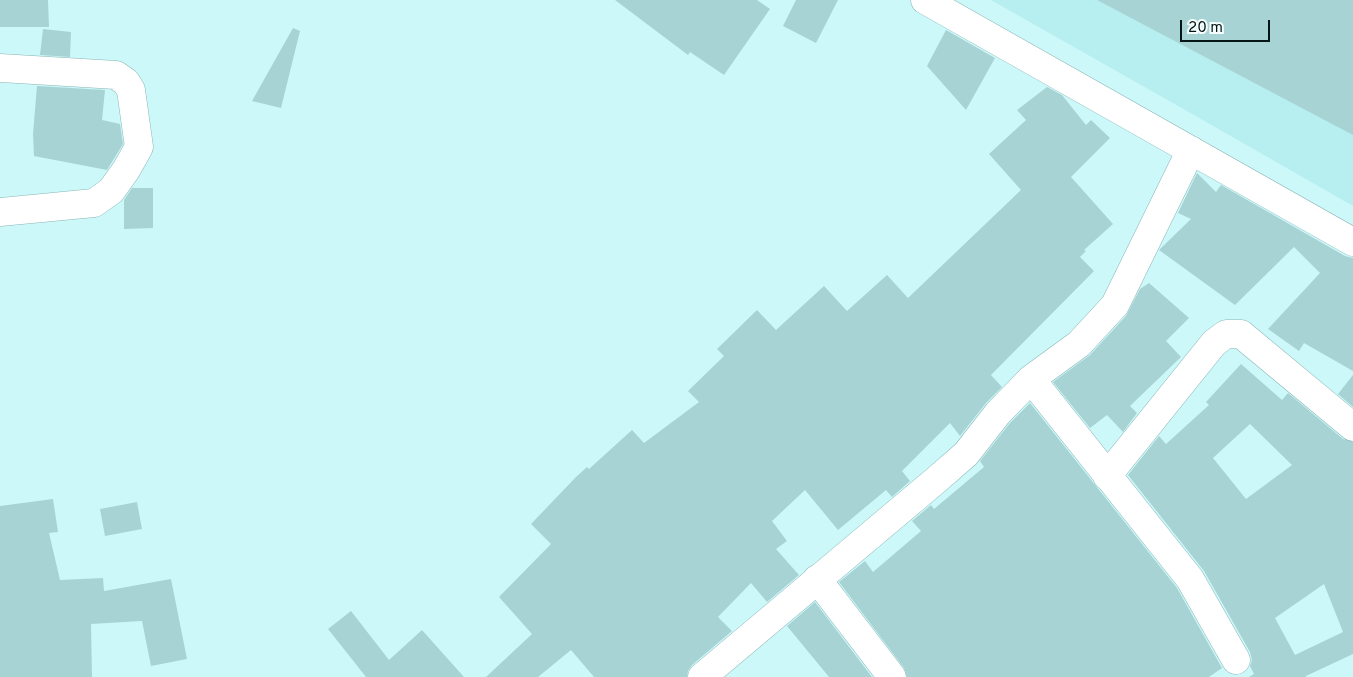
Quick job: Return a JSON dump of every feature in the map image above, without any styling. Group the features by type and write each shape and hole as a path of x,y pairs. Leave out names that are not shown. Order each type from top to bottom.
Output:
{"street":[{"path":"925,0 1353,242"},
{"path":"0,68 116,75 126,82 131,90 139,147 126,170 110,191 94,203 0,212"},
{"path":"702,677 966,454 998,413 1030,379 1079,344 1115,305 1191,150"},
{"path":"1106,476 1214,343 1226,334 1241,334 1353,427"},
{"path":"1030,379 1190,579 1236,660"},
{"path":"817,579 892,677"}],"shaded area":[{"path":"991,0 1353,0 1353,206 1194,115"}],"building":[{"path":"0,0 48,0 49,27 0,27"},
{"path":"615,0 757,0 770,9 724,75 690,52 688,55"},
{"path":"796,0 838,0 816,43 783,26"},
{"path":"1097,0 1353,0 1353,135"},
{"path":"293,28 300,31 281,108 252,101"},
{"path":"43,29 71,32 70,57 40,55"},
{"path":"946,30 995,58 966,110 927,66"},
{"path":"37,86 105,90 102,120 120,124 123,144 107,170 34,156 33,134"},
{"path":"1047,87 1062,95 1086,125 1091,120 1110,138 1071,177 1113,224 1084,250 1086,251 1080,257 1094,271 991,375 1002,387 986,403 960,436 950,423 902,471 910,481 892,497 886,490 838,530 805,490 772,521 787,541 776,549 799,575 767,602 751,583 718,617 732,631 692,665 687,677 594,677 571,650 538,677 486,677 532,634 499,597 551,544 531,524 576,477 587,467 589,469 632,430 644,443 699,402 688,391 724,356 717,349 757,310 776,330 824,286 847,311 887,275 908,298 1021,190 989,154 1026,120 1017,110"},
{"path":"1197,173 1216,192 1221,185 1345,256 1353,258 1353,371 1304,343 1299,351 1268,329 1320,273 1294,247 1235,305 1159,250 1191,219 1178,213"},
{"path":"132,188 153,188 153,228 124,229 124,200"},
{"path":"1149,283 1189,318 1166,341 1181,357 1130,406 1137,413 1123,432 1107,415 1090,428 1053,382 1090,355 1126,316 1140,289"},
{"path":"1241,364 1282,400 1288,393 1343,439 1353,442 1353,654 1306,677 1249,677 1254,674 1250,666 1252,660 1250,652 1204,571 1128,475 1159,436 1166,444 1209,405 1206,402","holes":["1250,424 1292,465 1246,499 1213,458","1324,584 1343,632 1295,655 1275,618"]},
{"path":"1353,375 1353,407 1338,394"},
{"path":"1030,403 1177,588 1222,668 1209,677 907,677 904,668 839,582 865,561 873,572 921,531 912,521 931,505 934,509 984,467 980,461 1010,423"},
{"path":"53,499 58,532 49,533 60,580 103,578 104,591 171,579 187,659 151,666 142,621 91,624 92,677 0,677 0,506"},
{"path":"137,502 142,529 105,536 100,509"},
{"path":"815,602 872,677 829,677 787,626"},
{"path":"351,611 389,660 422,630 464,677 366,677 328,629"}]}
